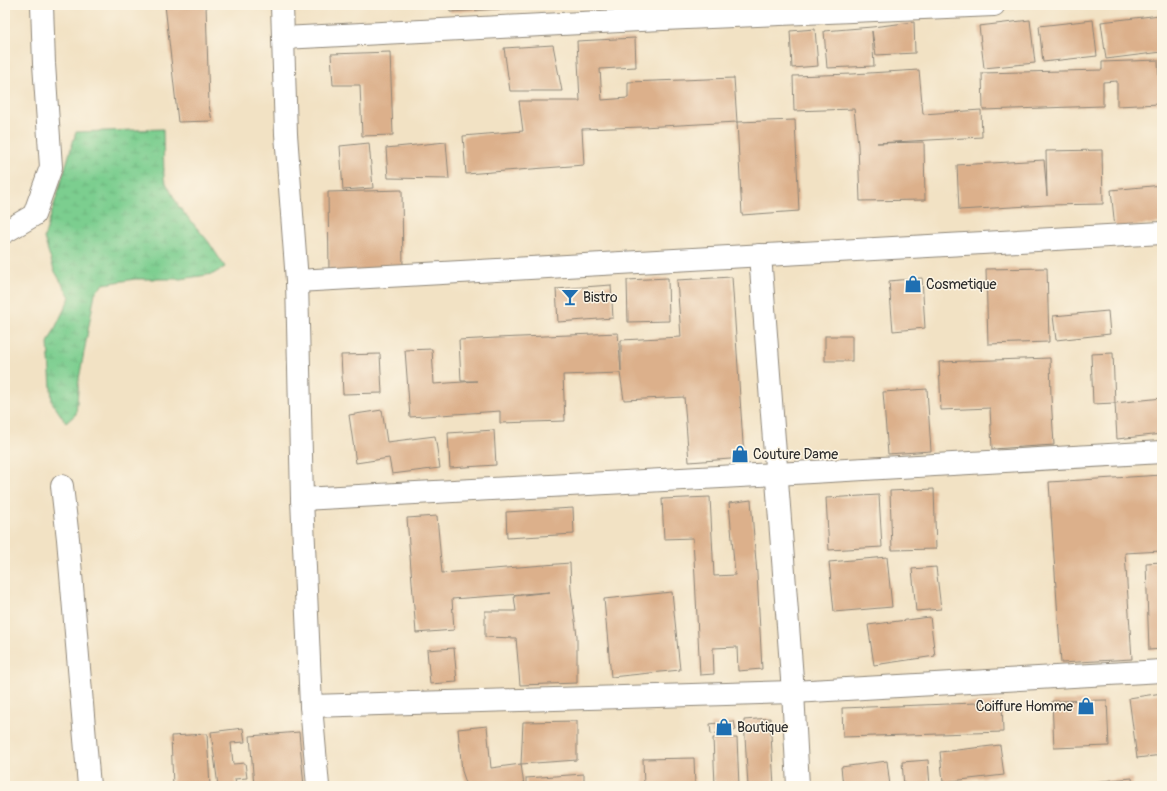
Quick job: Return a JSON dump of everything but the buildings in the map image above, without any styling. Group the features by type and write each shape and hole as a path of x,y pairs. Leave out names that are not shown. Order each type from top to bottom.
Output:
{"street":[{"path":"5,232 34,215 52,167 44,64 42,5"},
{"path":"282,5 286,134 297,281 302,499 311,706 318,786"},
{"path":"283,38 640,12 994,5"},
{"path":"297,281 1162,232"},
{"path":"760,255 793,692 798,786"},
{"path":"302,499 1162,452"},
{"path":"62,486 68,539 89,786"},
{"path":"311,706 793,692 1162,671"}],"green space":[{"path":"163,129 164,179 179,207 208,241 225,267 213,274 181,279 135,279 104,284 95,293 79,379 76,414 66,423 52,402 48,343 70,297 54,270 44,238 76,132"}],"place":[{"name":"Cosmetique","path":"913,284"},
{"name":"Bistro","path":"570,297"},
{"name":"Couture Dame","path":"740,454"},
{"name":"Coiffure Homme","path":"1086,706"},
{"name":"Boutique","path":"724,727"}]}
